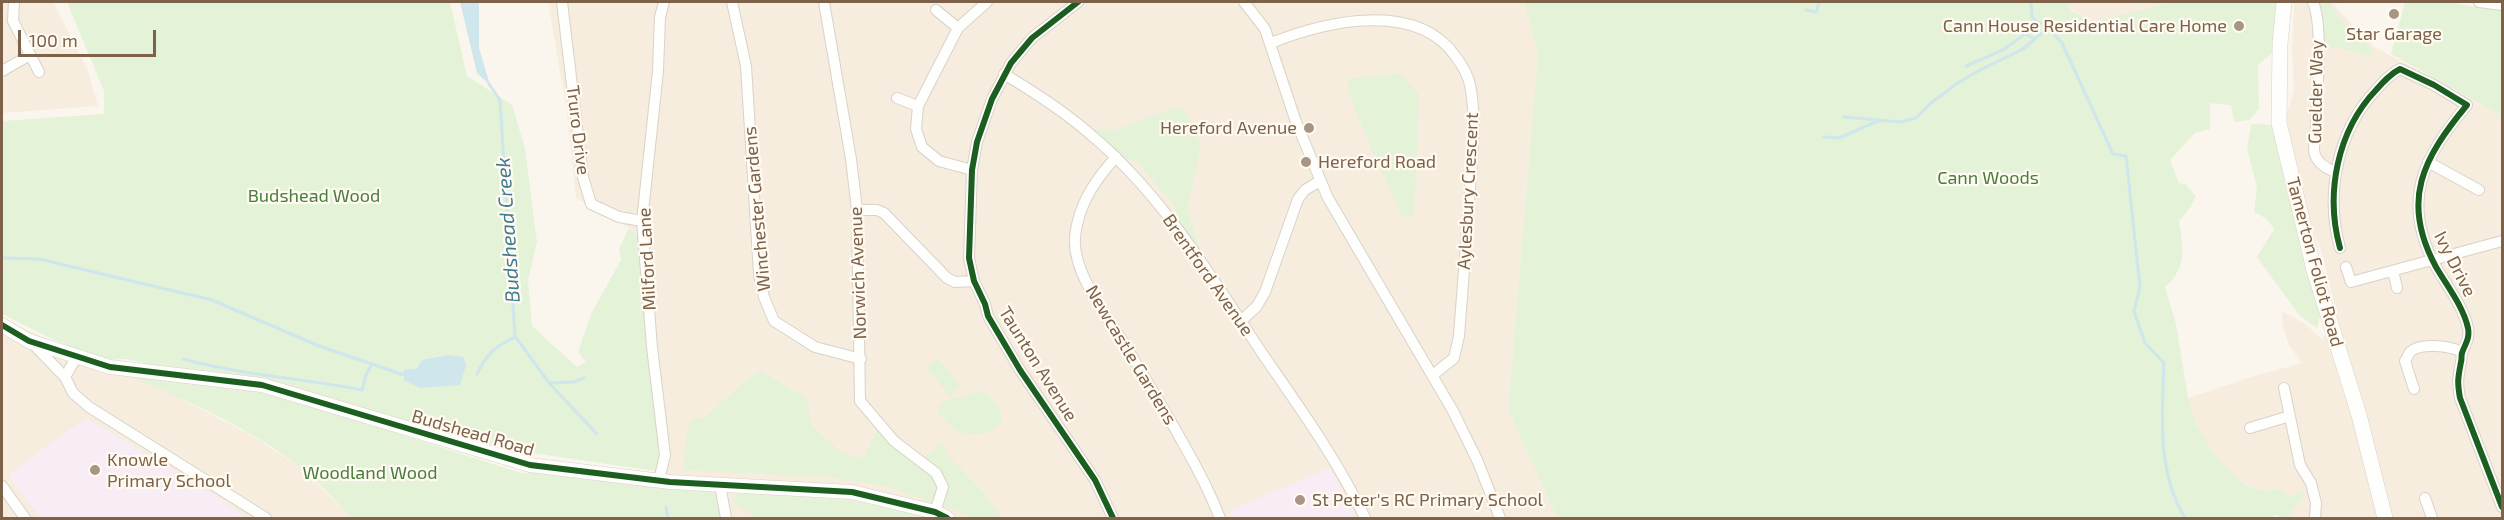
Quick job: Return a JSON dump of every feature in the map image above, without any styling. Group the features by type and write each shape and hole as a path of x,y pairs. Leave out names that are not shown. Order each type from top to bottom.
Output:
{"main road":[{"name":"Tamerton Foliot Road","path":"2284,2 2280,44 2279,123 2314,270 2359,415 2385,519"}],"street":[{"path":"14,2 14,21 39,72"},
{"name":"Truro Drive","path":"562,2 583,177 591,204 619,217 642,222"},
{"name":"Milford Lane","path":"659,480 665,455 652,347 642,222 658,71 660,17 664,2"},
{"name":"Winchester Gardens","path":"732,2 746,66 759,274 764,297 774,321 815,347 861,359"},
{"name":"Norwich Avenue","path":"824,2 851,159 857,210 860,401 894,441 936,474 944,487 941,515"},
{"path":"972,170 939,161 922,147 916,129 918,106 958,28 987,2"},
{"name":"Taunton Avenue","path":"1078,2 1032,38 1004,74 992,99 978,138 972,170 969,258 974,281 988,316 1020,370 1095,480 1113,519"},
{"path":"1244,2 1265,29 1271,43 1296,122 1320,181 1370,272 1433,375 1478,462 1500,519"},
{"name":"Guelder Way","path":"2313,2 2318,56 2314,150 2322,165 2327,170 2336,172"},
{"path":"2479,2 2502,5"},
{"path":"936,10 958,28"},
{"name":"Aylesbury Crescent","path":"1271,43 1295,33 1333,25 1379,20 1407,22 1433,33 1449,46 1461,64 1470,83 1474,131 1459,336 1454,358 1433,375"},
{"path":"2,71 30,55"},
{"name":"Guelder Way","path":"2340,248 2333,194 2344,140 2355,116 2386,79 2400,69"},
{"name":"Ivy Drive","path":"2400,69 2434,85 2467,105 2445,132 2428,162 2418,195 2420,229 2433,261 2461,309 2468,328 2469,341 2462,352"},
{"name":"Brentford Avenue","path":"1004,74 1042,97 1091,134 1116,158 1176,226 1337,466 1365,519"},
{"path":"897,98 918,106"},
{"name":"Newcastle Gardens","path":"1116,158 1093,184 1080,213 1075,238 1081,267 1098,303 1184,444 1209,491 1220,519"},
{"path":"2428,162 2479,190"},
{"path":"1241,321 1257,306 1265,292 1298,199 1305,190 1320,181"},
{"path":"857,210 878,210 884,213 947,278 955,282 974,281"},
{"path":"2346,267 2351,282 2502,241"},
{"path":"2392,271 2397,288"},
{"name":"Budshead Road","path":"2,325 29,340 110,367 262,385 530,465 659,480 852,492 941,515"},
{"path":"29,340 65,377 73,393 89,407 266,519"},
{"path":"2414,389 2405,361 2409,352 2423,346 2454,348 2462,352 2457,381 2460,398 2501,500"},
{"path":"65,377 76,356"},
{"path":"2284,388 2301,465 2311,483 2316,503 2315,519"},
{"path":"2250,428 2290,416"},
{"path":"720,485 726,519"},
{"path":"2,486 25,519"},
{"path":"2425,498 2432,519"}],"shaded area":[{"path":"2,2 53,2 87,68 98,106 2,113"},
{"path":"548,2 1524,2 1538,53 1508,409 1557,518 678,518 670,488 655,471 661,461 642,241 629,228 576,198 566,106"},
{"path":"2068,2 2164,2 2165,4 2093,22 2071,9"},
{"path":"2294,2 2333,2 2373,46 2502,116 2502,518 2288,518 2304,496 2290,496 2279,489 2266,491 2245,485 2216,457 2197,426 2188,398 2302,363 2289,345 2283,328 2282,311 2305,324 2322,339 2338,321 2322,253 2304,206 2284,123 2294,90 2292,49"},
{"path":"2,319 166,391 253,436 302,469 352,518 2,518"},
{"name":"Knowle Primary School","path":"86,418 204,488 247,518 41,518 8,475"},
{"name":"St Peter's RC Primary School","path":"1330,468 1356,518 1232,518 1229,511"}],"green space":[{"name":"Budshead Wood","path":"67,2 450,2 467,76 512,105 525,148 537,242 528,280 532,326 577,367 586,362 578,352 591,314 621,260 619,249 629,228 642,241 661,461 655,471 519,451 126,359 103,360 50,338 2,314 2,121 104,114 104,91"},
{"name":"Cann Woods","path":"1524,2 2068,2 2071,10 2093,22 2165,4 2164,2 2276,2 2272,53 2258,65 2259,109 2249,120 2234,122 2231,105 2210,103 2210,129 2195,133 2170,160 2179,183 2186,185 2196,196 2179,221 2181,264 2165,287 2176,324 2188,398 2197,426 2216,457 2245,485 2266,491 2279,489 2290,496 2302,492 2305,496 2296,504 2288,518 2274,515 2271,518 1557,518 1508,409 1538,53"},
{"path":"2317,2 2328,2 2349,30 2370,47 2373,57 2341,48 2325,48"},
{"path":"2405,2 2448,2 2502,11 2502,116 2391,54"},
{"path":"1398,74 1404,77 1419,95 1414,216 1401,215 1347,89 1349,78"},
{"path":"1176,107 1184,108 1201,147 1187,209 1204,260 1173,218 1175,207 1136,160 1122,159 1091,129 1119,129"},
{"path":"2251,124 2278,125 2322,308 2317,328 2299,315 2257,257 2274,229 2267,219 2254,212 2257,187 2247,149"},
{"path":"938,358 960,386 949,396 927,367"},
{"path":"761,371 806,398 812,426 843,454 863,458 878,429 934,475 941,487 935,504 890,487 830,477 683,470 687,432 693,418 705,418 743,383"},
{"name":"Woodland Wood","path":"129,376 265,391 521,473 547,472 711,491 718,499 721,518 352,518 310,475 264,442 196,406"},
{"path":"978,391 990,396 1002,414 1001,424 992,430 966,434 951,427 938,412 940,404"},
{"path":"942,443 950,458 985,494 1001,518 971,518 941,504 946,486 922,459"},
{"path":"743,493 859,502 926,518 757,518 733,502 736,495"}],"water":[{"path":"460,2 479,2 479,48 490,85 477,73"},
{"path":"448,355 463,357 466,365 460,385 420,388 404,380 404,370 417,369 422,360"}],"waterway":[{"path":"1806,10 1816,12 1819,2"},
{"path":"2031,2 2032,18 2048,28 2062,43 2113,154 2126,156 2140,287 2134,311 2145,343 2164,363 2163,443 2170,482 2185,518"},
{"path":"1844,117 1900,122 1916,118 1931,103 1959,82 2023,49 2048,28"},
{"path":"1966,66 2003,50 2025,34 2035,39"},
{"name":"Budshead Creek","path":"489,84 500,100 515,336 549,383 597,434"},
{"path":"1824,137 1839,138 1878,121"},
{"path":"2,258 39,259 212,300 319,346 404,375"},
{"path":"477,374 492,351 515,337"},
{"path":"183,359 227,369 362,390 372,364"},
{"path":"550,383 574,382 584,378"},
{"name":"Budshead Creek","path":"666,507 668,518"}],"cycle path":[{"path":"1078,2 1032,38 1011,63 992,99 977,142 972,170 969,258 974,281 988,316 1020,370 1095,480 1113,518"},
{"path":"2340,248 2334,206 2338,164 2352,124 2379,87 2400,69 2434,85 2467,105 2428,162 2418,201 2419,221 2425,243 2436,267 2466,320 2468,338 2461,361 2458,387 2460,398 2502,507"},
{"path":"2,325 29,341 110,367 262,385 530,465 670,482 852,492 935,512 947,518"}],"place":[{"name":"Star Garage","path":"2394,14"},
{"name":"Cann House Residential Care Home","path":"2239,26"},
{"name":"Hereford Avenue","path":"1309,128"},
{"name":"Hereford Road","path":"1306,162"},
{"name":"Knowle Primary School","path":"95,470"},
{"name":"St Peter's RC Primary School","path":"1300,500"}]}
